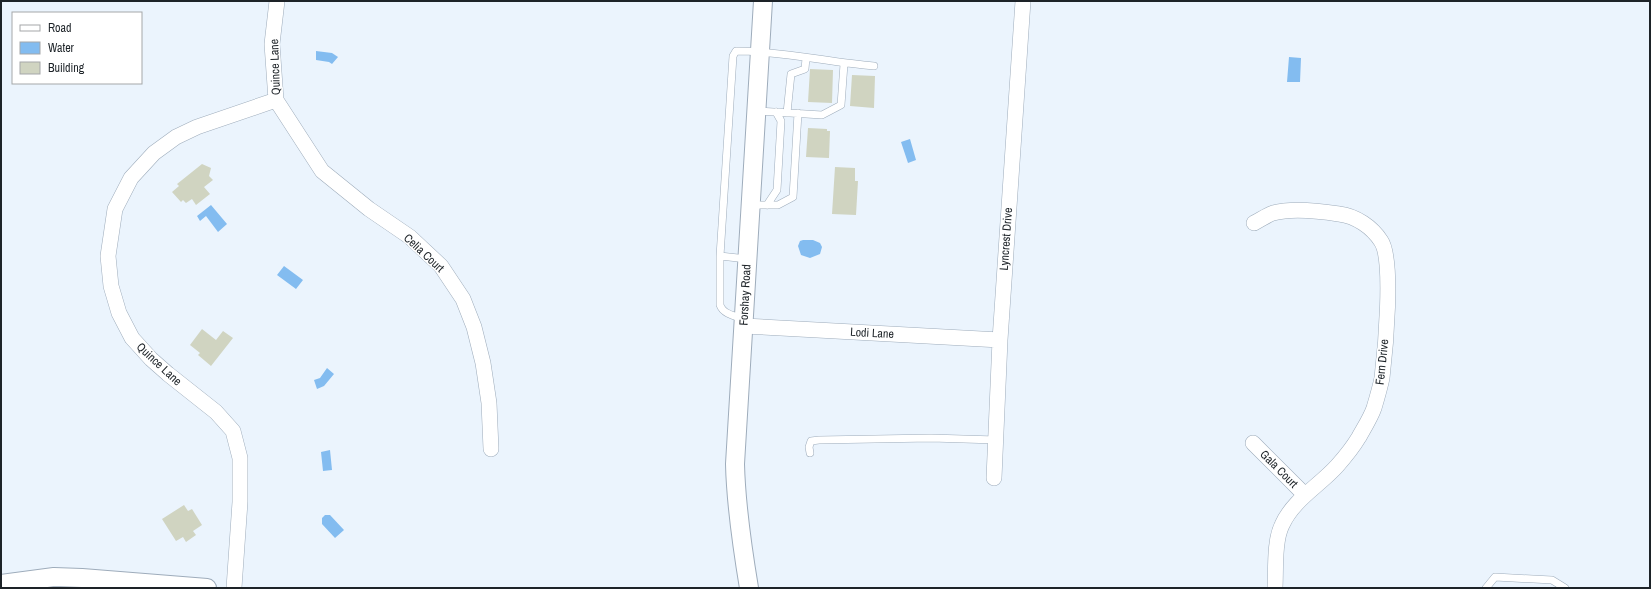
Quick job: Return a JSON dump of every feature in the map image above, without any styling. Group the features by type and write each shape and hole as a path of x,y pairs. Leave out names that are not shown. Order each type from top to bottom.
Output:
{"street":[{"name":"Quince Lane","path":"234,588 240,502 240,458 233,431 216,412 151,359 132,338 119,313 111,286 108,256 115,209 131,178 154,153 176,137 197,127 276,100 272,44 277,1"},
{"name":"Forshay Road","path":"749,588 736,494 737,431 748,259 759,205 757,111 763,1"},
{"name":"Lyncrest Drive","path":"994,478 1000,340 1022,1"},
{"name":"Celia Court","path":"276,100 322,170 369,209 410,237 441,266 463,299 474,327 483,363 489,403 491,449"},
{"name":"Fern Drive","path":"1254,223 1273,214 1293,210 1340,214 1354,218 1371,229 1382,241 1387,256 1388,281 1382,379 1374,410 1359,438 1337,466 1305,495 1288,513 1281,526 1275,588"},
{"name":"Lodi Lane","path":"744,323 1000,340"},
{"name":"Gala Court","path":"1253,443 1305,495"},
{"path":"1,584 54,577 207,588"}],"lane":[{"path":"744,323 721,310 720,305 720,256 733,56 736,51 760,52 844,64 874,66"},
{"path":"787,113 791,74 805,69 806,58"},
{"path":"757,111 822,115 841,105 844,64"},
{"path":"759,205 776,190 781,121 776,112"},
{"path":"759,205 778,205 793,197 798,113"},
{"path":"720,256 748,259"},
{"path":"810,453 809,447 811,441 819,440 931,438 996,440"},
{"path":"1486,588 1495,577 1552,580 1565,588"}],"water":[{"path":"316,51 332,53 338,57 332,64 329,62 316,60"},
{"path":"1289,57 1301,58 1300,82 1287,82"},
{"path":"910,139 916,160 908,163 901,142"},
{"path":"211,205 227,224 218,232 206,216 200,221 197,216"},
{"path":"813,240 820,243 822,247 820,254 810,258 801,255 798,246 800,241"},
{"path":"284,266 303,280 296,289 277,275"},
{"path":"327,368 334,374 324,386 317,389 314,380 320,378"},
{"path":"330,450 332,470 323,471 321,452"},
{"path":"325,515 330,515 344,530 335,538 322,524 322,518"}],"building":[{"path":"810,69 833,70 832,103 808,102"},
{"path":"852,75 875,76 874,108 850,106"},
{"path":"808,128 827,129 827,131 830,131 829,158 806,157"},
{"path":"202,164 211,168 209,176 213,180 204,187 210,194 196,205 192,199 186,203 183,200 181,202 172,192 179,186 177,184"},
{"path":"835,167 855,168 855,181 858,181 856,215 832,214"},
{"path":"202,329 216,340 223,331 233,338 211,366 198,355 200,353 190,345"},
{"path":"184,505 188,511 192,509 202,525 193,531 196,535 186,542 183,537 176,541 162,519"}]}
